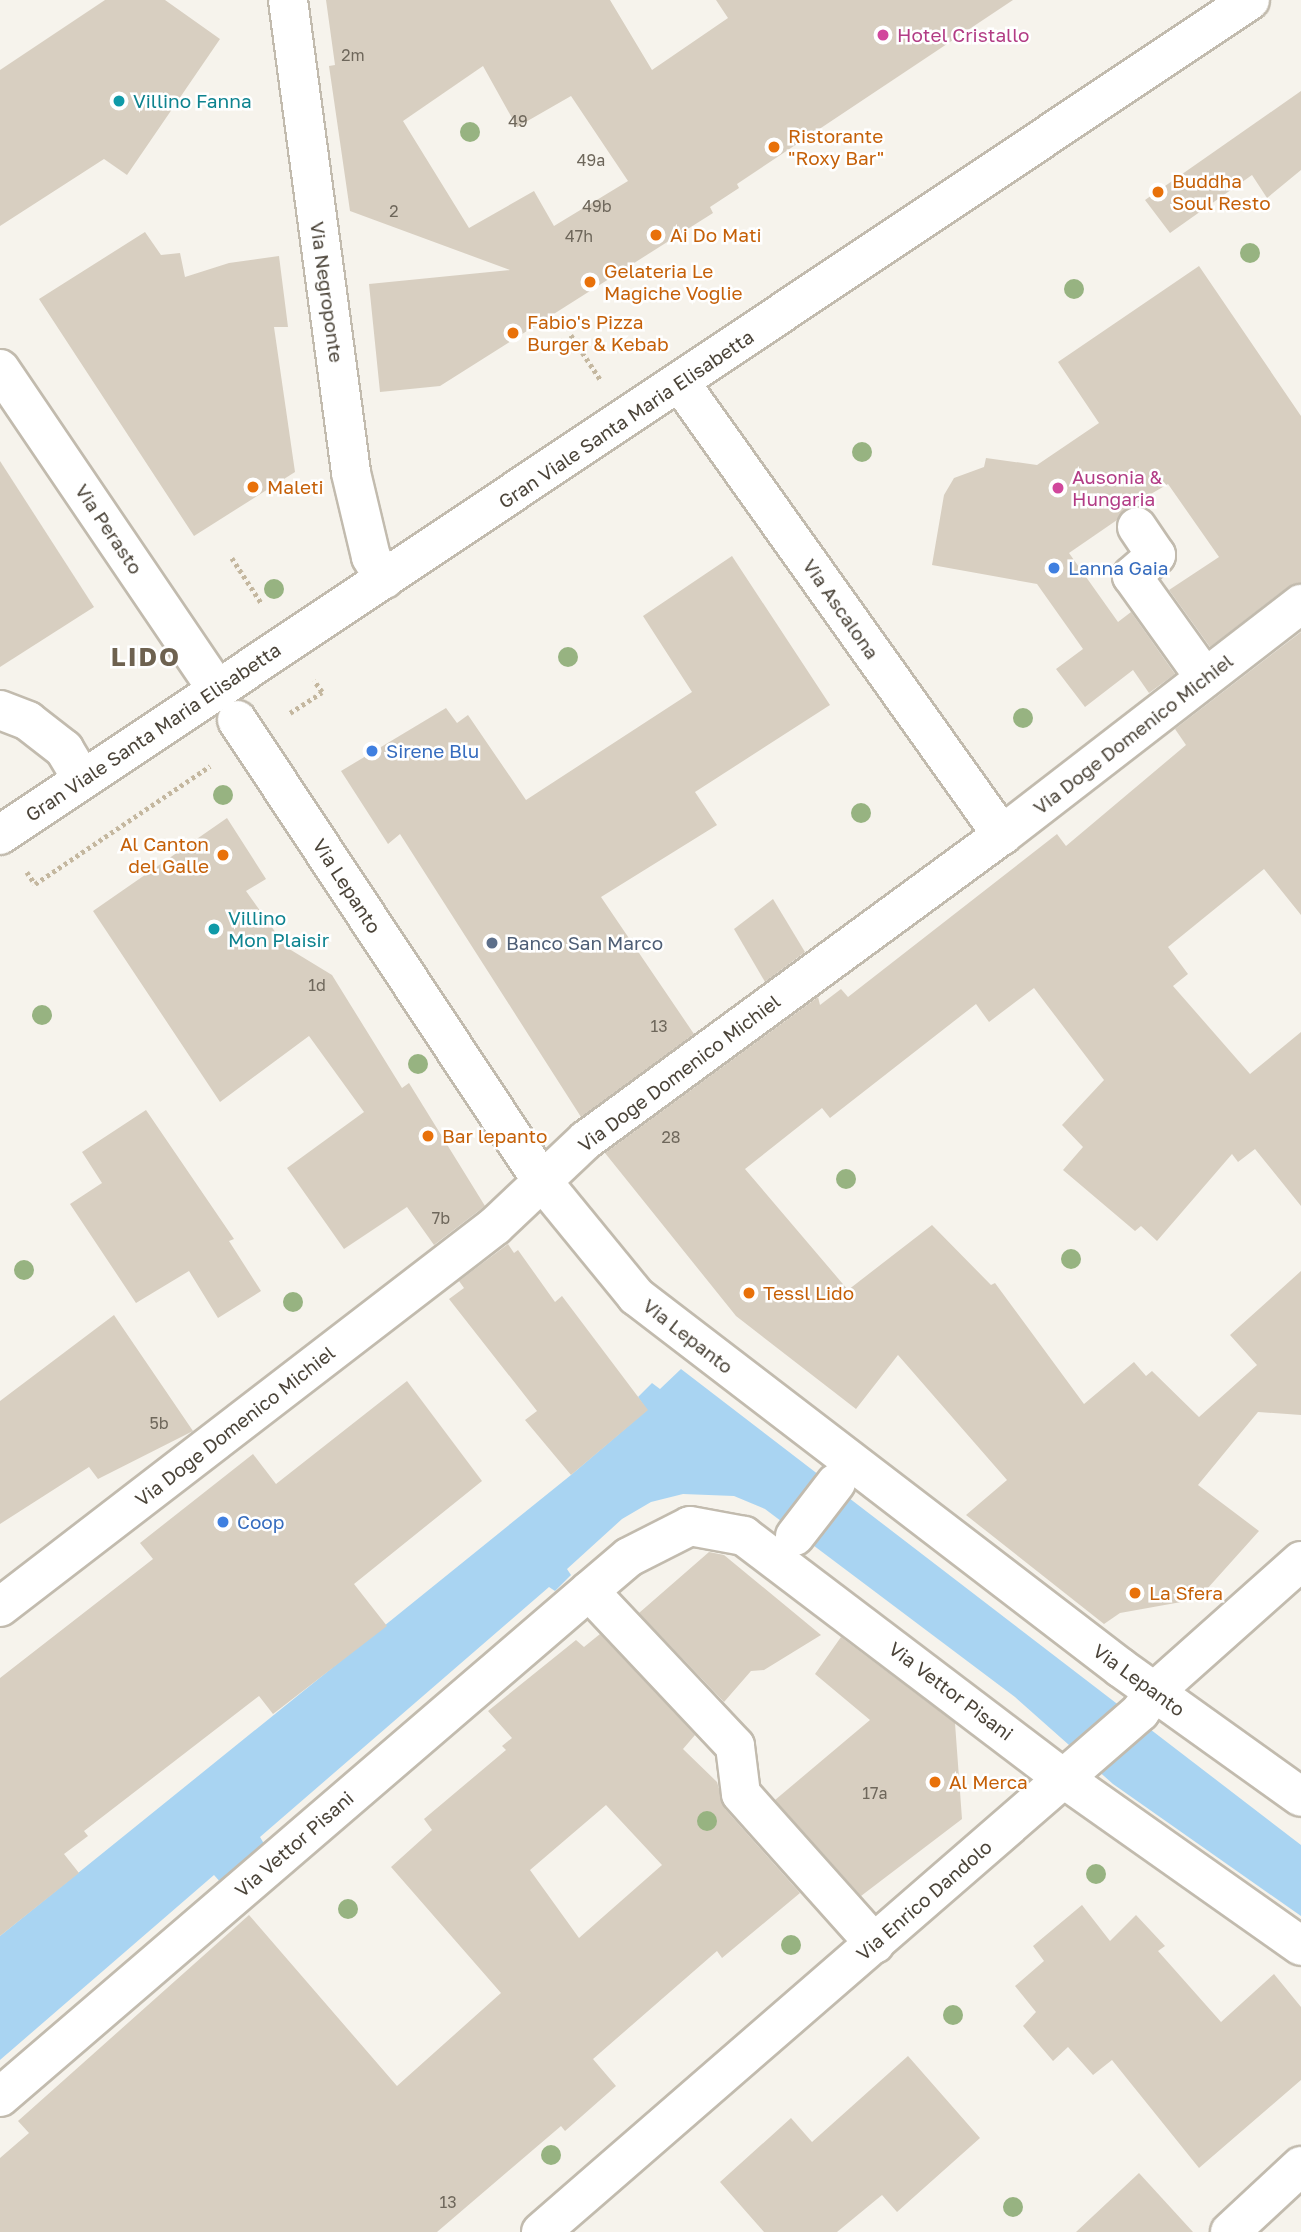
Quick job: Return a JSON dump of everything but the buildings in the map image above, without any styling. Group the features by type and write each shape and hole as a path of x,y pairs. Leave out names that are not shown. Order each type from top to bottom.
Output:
{"street":[{"name":"Via Negroponte","path":"288,0 351,473 371,557 384,579"},
{"name":"Gran Viale Santa Maria Elisabetta","path":"11,849 82,779 235,716 384,579 681,384 1250,0"},
{"name":"Via Perasto","path":"0,369 235,716"},
{"name":"Via Ascalona","path":"681,384 1002,835"},
{"path":"1137,527 1156,555 1132,576 1205,678"},
{"name":"Via Doge Domenico Michiel","path":"0,1607 495,1226 586,1140 1002,835 1301,604"},
{"path":"0,710 28,721 64,749 82,779"},
{"name":"Via Lepanto","path":"235,716 542,1181 636,1296 1147,1702 1301,1797"},
{"path":"795,1536 836,1483"},
{"name":"Via Vettor Pisani","path":"0,2097 629,1557 690,1526 744,1536 1073,1769 1301,1946"},
{"name":"Via Enrico Dandolo","path":"541,2232 875,1944 1301,1562"},
{"path":"589,1591 735,1746 741,1794 875,1944"},
{"path":"1230,2232 1301,2166"}],"path":[{"path":"571,335 601,380"},
{"path":"232,558 268,614"},
{"path":"11,849 35,884 235,716 322,692"}],"water":[{"path":"681,1369 1301,1845 1301,1916 1113,1784 1015,1697 765,1509 734,1496 683,1494 651,1502 622,1519 567,1569 571,1575 555,1591 549,1587 260,1837 266,1847 222,1884 214,1875 0,2060 0,1936 571,1475 647,1410 638,1397 652,1383 660,1389"}],"place":[{"name":"Hotel Cristallo","path":"883,35"},
{"name":"Villino Fanna","path":"119,101"},
{"name":"Ristorante \"Roxy Bar\"","path":"774,147"},
{"name":"Buddha Soul Resto","path":"1158,192"},
{"name":"Ai Do Mati","path":"656,235"},
{"name":"Gelateria Le Magiche Voglie","path":"590,282"},
{"name":"Fabio's Pizza Burger & Kebab","path":"513,333"},
{"name":"Maleti","path":"253,487"},
{"name":"Ausonia & Hungaria","path":"1058,488"},
{"name":"Lanna Gaia","path":"1054,568"},
{"name":"Sirene Blu","path":"372,751"},
{"name":"Al Canton del Galle","path":"223,855"},
{"name":"Villino Mon Plaisir","path":"214,929"},
{"name":"Banco San Marco","path":"492,943"},
{"name":"Bar lepanto","path":"428,1136"},
{"name":"Tessl Lido","path":"749,1293"},
{"name":"Coop","path":"223,1522"},
{"name":"La Sfera","path":"1135,1593"},
{"name":"Al Merca","path":"935,1782"}],"district":[{"name":"LIDO","path":"146,657"}]}
